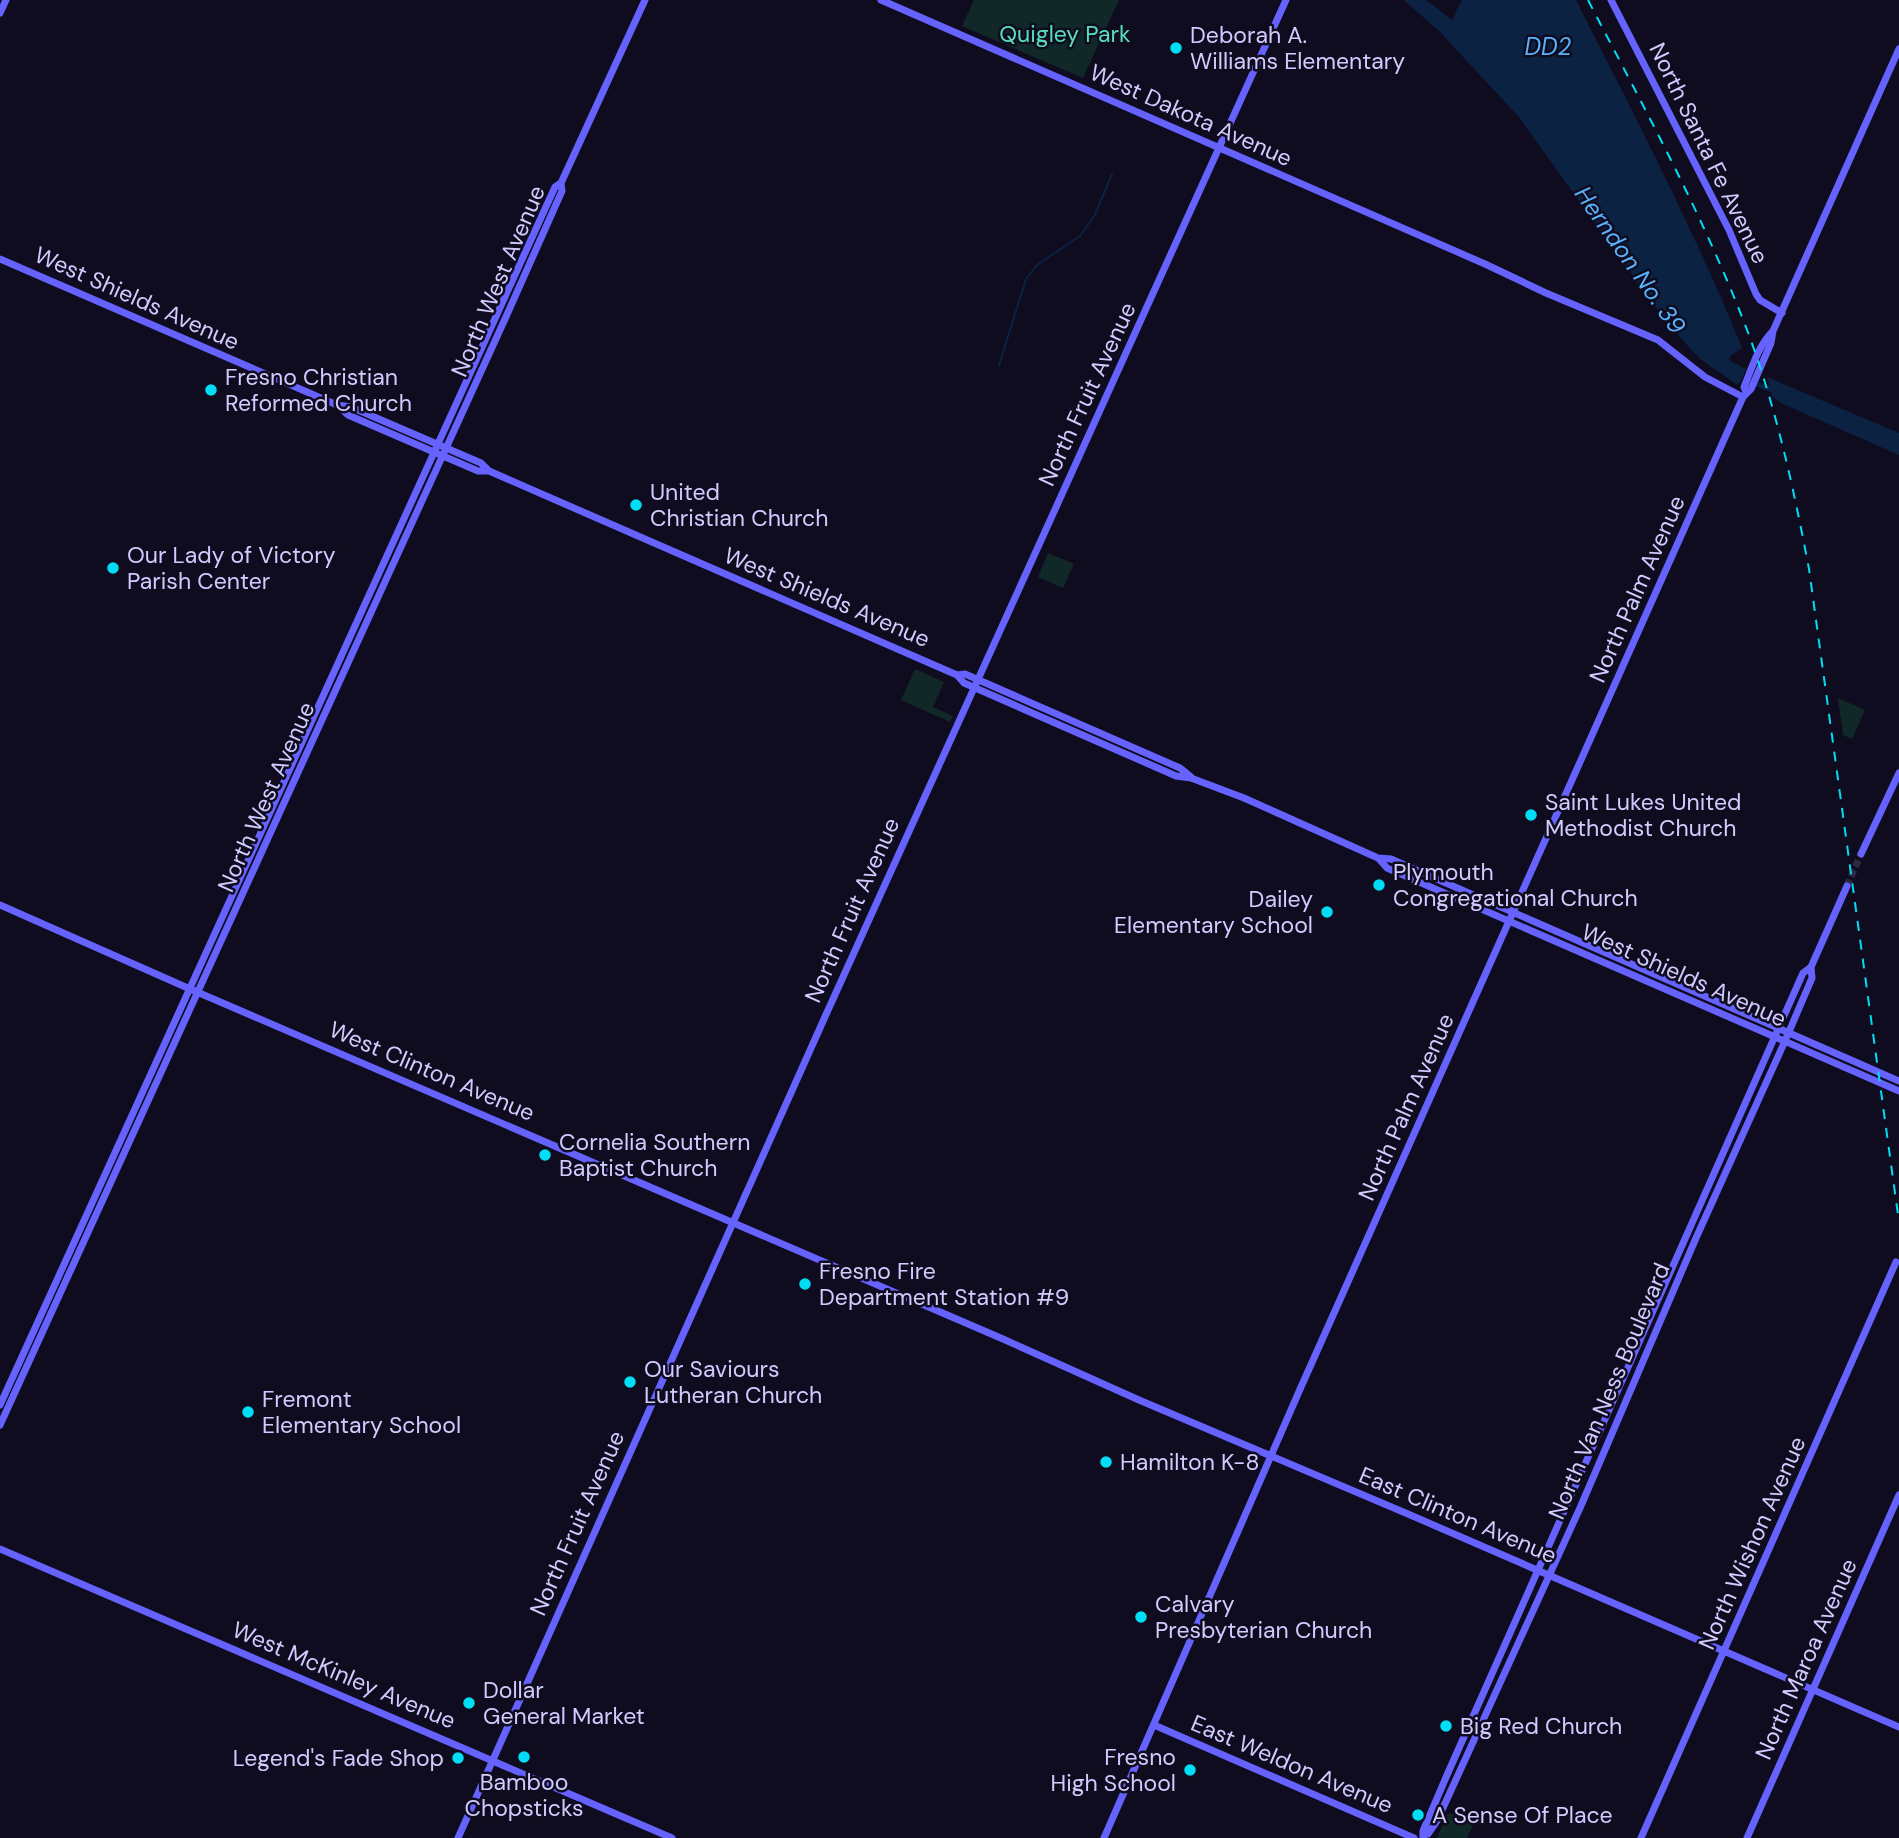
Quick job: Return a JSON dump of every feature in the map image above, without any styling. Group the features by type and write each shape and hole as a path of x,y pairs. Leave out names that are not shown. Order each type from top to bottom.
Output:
{"main road":[{"path":"0,13 6,0"},
{"name":"North West Avenue","path":"0,1426 435,448 555,187 561,183 645,0"},
{"name":"West Dakota Avenue","path":"881,0 1485,264 1558,299 1658,340 1705,377 1746,391"},
{"name":"North Fruit Avenue","path":"458,1838 976,683 1286,0"},
{"name":"North Santa Fe Avenue","path":"1612,1 1729,230 1756,293 1760,300 1782,313"},
{"name":"North Palm Avenue","path":"1104,1838 1510,916 1754,373 1765,339 1773,331 1782,313 1899,49"},
{"name":"North West Avenue","path":"0,1405 444,452 562,191 561,183"},
{"name":"West Shields Avenue","path":"0,259 337,405 351,407 478,471 489,471 957,675 965,674 976,683 1042,717 1176,776 1191,778 1244,798 1378,858 1387,868 1510,916 1899,1081"},
{"name":"West Shields Avenue","path":"976,683 1079,723 1180,768 1191,778"},
{"path":"1042,717 1047,715 1079,723"},
{"path":"1861,854 1899,773"},
{"name":"North Van Ness Boulevard","path":"1811,967 1803,973 1423,1836 1428,1834 1437,1821 1549,1575 1789,1033 1812,978 1811,967 1847,886"},
{"name":"West Clinton Avenue","path":"0,905 1003,1339"},
{"name":"West Shields Avenue","path":"1510,916 1899,1091"},
{"name":"North Wishon Avenue","path":"1641,1838 1896,1262"},
{"name":"East Clinton Avenue","path":"1003,1339 1270,1457 1539,1570 1899,1727"},
{"name":"North Maroa Avenue","path":"1747,1838 1899,1495"},
{"name":"West McKinley Avenue","path":"0,1549 672,1838"},
{"name":"East Weldon Avenue","path":"1154,1726 1414,1838"}],"green space":[{"name":"Quigley Park","path":"974,0 1119,0 1083,78 962,26"},
{"path":"1048,553 1074,564 1063,588 1038,577"},
{"path":"915,669 944,682 933,707 953,716 950,722 901,700"},
{"path":"1838,698 1865,710 1852,739 1843,735"},
{"path":"1448,1813 1474,1823 1467,1838 1437,1838"}],"water":[{"name":"DD2","path":"1404,0 1426,0 1452,20 1462,0 1576,0 1663,172 1742,348 1731,355 1729,360 1746,369 1740,383 1736,384 1700,359 1667,323 1518,116 1440,32"},
{"path":"1767,377 1899,433 1899,455 1783,404 1773,397"}],"waterway":[{"path":"999,365 1026,279 1037,265 1080,236 1095,215 1112,174"},
{"name":"Herndon No. 39","path":"1757,384 1777,392"}],"tunnel":[{"path":"1847,886 1861,854"}],"railway":[{"path":"1588,0 1670,159 1727,281 1755,352 1782,444 1809,569 1899,1222"}],"place":[{"name":"Deborah A. Williams Elementary","path":"1176,48"},
{"name":"Fresno Christian Reformed Church","path":"211,390"},
{"name":"United Christian Church","path":"636,505"},
{"name":"Our Lady of Victory Parish Center","path":"113,568"},
{"name":"Saint Lukes United Methodist Church","path":"1531,815"},
{"name":"Plymouth Congregational Church","path":"1379,885"},
{"name":"Dailey Elementary School","path":"1327,912"},
{"name":"Cornelia Southern Baptist Church","path":"545,1155"},
{"name":"Fresno Fire Department Station #9","path":"805,1284"},
{"name":"Our Saviours Lutheran Church","path":"630,1382"},
{"name":"Fremont Elementary School","path":"248,1412"},
{"name":"Hamilton K-8","path":"1106,1462"},
{"name":"Calvary Presbyterian Church","path":"1141,1617"},
{"name":"Dollar General Market","path":"469,1703"},
{"name":"Big Red Church","path":"1446,1726"},
{"name":"Bamboo Chopsticks","path":"524,1757"},
{"name":"Legend's Fade Shop","path":"458,1758"},
{"name":"Fresno High School","path":"1190,1770"},
{"name":"A Sense Of Place","path":"1418,1815"}]}
